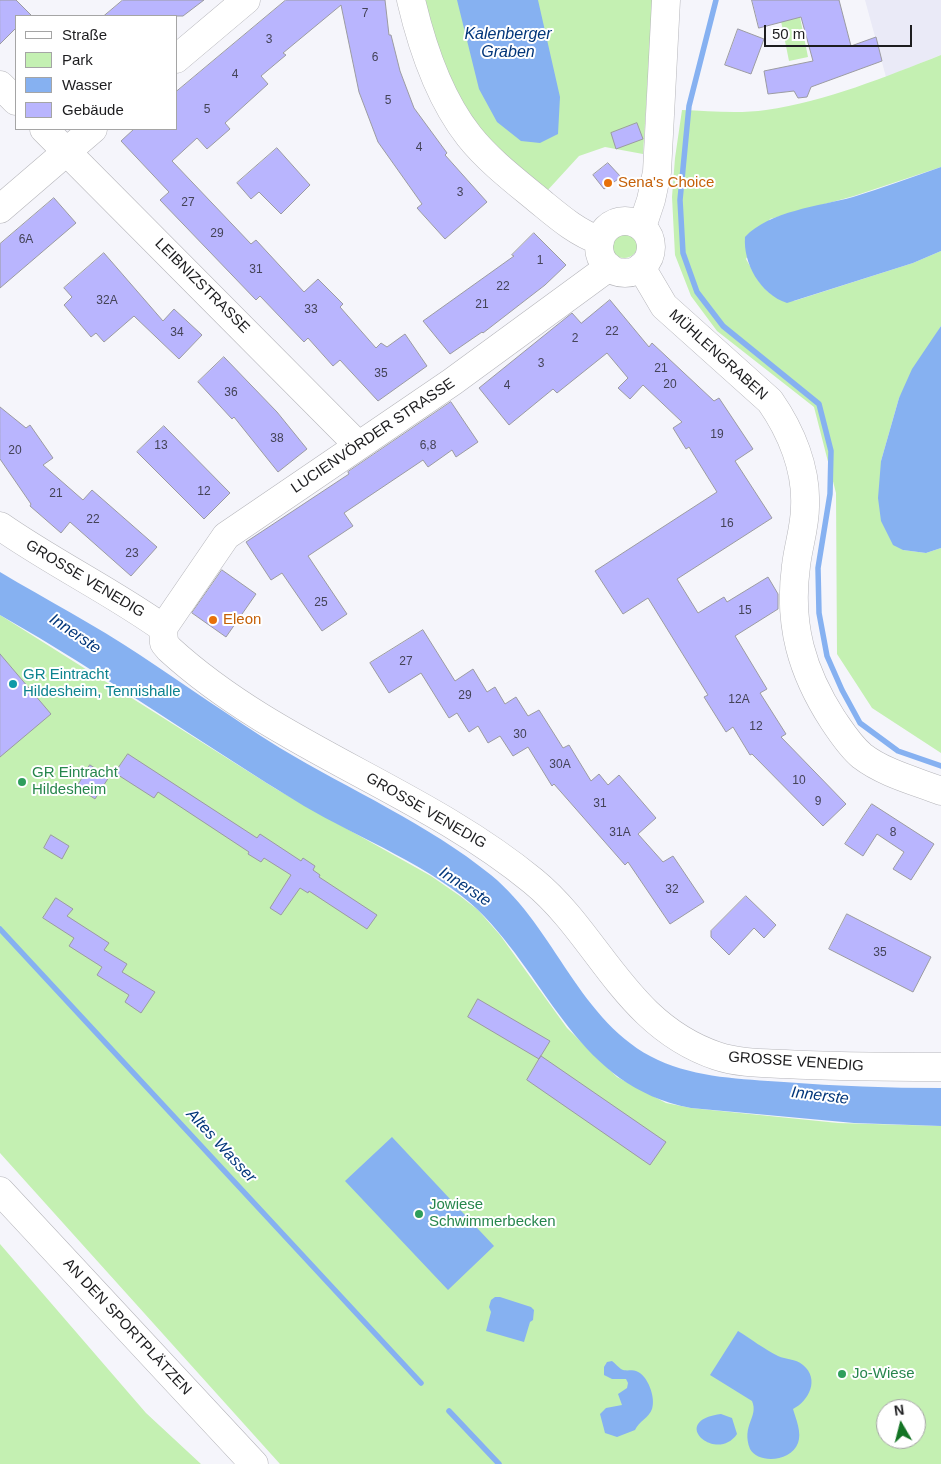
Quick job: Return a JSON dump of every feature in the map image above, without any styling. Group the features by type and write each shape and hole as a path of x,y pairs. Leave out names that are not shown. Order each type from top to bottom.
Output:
{"street":[{"path":"178,57 246,0"},
{"path":"411,0 427,56 447,101 469,136 510,176 579,233 600,242"},
{"path":"642,227 651,200 657,172 666,0"},
{"path":"0,86 15,100"},
{"name":"LEIBNIZSTRASSE","path":"45,130 358,445"},
{"path":"0,209 92,130"},
{"path":"616,222 634,222 642,227 650,240 651,247 646,262 641,268 625,272 609,267 600,256 600,242 603,233 616,222"},
{"name":"LUCIENVÖRDER STRASSE","path":"163,628 226,536 452,382 609,267"},
{"name":"MÜHLENGRABEN","path":"641,268 664,306 770,401 783,420 792,439 799,461 806,506 796,567 795,617 798,646 816,694 844,737 862,755 886,770 941,791"},
{"name":"GROSSE VENEDIG","path":"0,526 40,554 163,628 164,643 169,650 236,701 290,734 452,822 520,870 547,892 562,909 632,998 665,1028 684,1040 717,1056 754,1062 853,1068 941,1067"},
{"name":"AN DEN SPORTPLÄTZEN","path":"0,1191 254,1464"}],"shaded area":[{"path":"865,0 941,0 941,55 886,77"}],"green space":[{"path":"413,0 653,0 643,154 605,147 579,156 546,192 483,136 434,61"},
{"path":"800,17 808,57 789,61 781,21"},
{"path":"941,55 941,167 854,196 770,219 746,259 760,282 770,293 785,300 794,301 913,263 941,251 941,326 899,398 881,461 903,550 926,553 941,548 941,753 872,708 837,654 836,493 814,407 717,331 691,296 675,255 672,197 682,110 745,112 789,106 855,87"},
{"path":"624,230 634,234 638,244 634,254 624,258 614,254 610,244 614,234"},
{"path":"0,615 276,789 431,876 460,896 478,910 500,935 567,1028 617,1077 666,1103 691,1108 838,1123 941,1126 941,1464 280,1464 0,1153"},
{"path":"0,1244 146,1413 201,1464 0,1464"}],"water":[{"name":"Kalenberger Graben","path":"457,0 538,0 560,97 558,134 540,143 521,141 497,122 479,89"},
{"path":"941,167 941,251 913,263 787,303 769,293 761,285 750,267 745,247 745,237 767,221 781,215 853,197"},
{"path":"941,326 941,548 926,553 903,550 893,545 881,521 878,498 881,461 899,398 912,369"},
{"name":"Innerste","path":"0,572 123,644 280,748 415,823 467,857 491,875 514,897 533,921 569,974 608,1023 631,1044 658,1060 688,1071 736,1078 843,1086 941,1088 941,1126 854,1123 691,1108 652,1096 620,1078 593,1055 569,1028 503,938 478,910 460,895 418,867 304,806 77,661 0,615"},
{"name":"Jowiese Schwimmerbecken","path":"392,1137 494,1246 448,1290 345,1181"},
{"path":"495,1297 531,1307 534,1310 533,1320 530,1322 524,1342 486,1331 491,1312 489,1307 491,1300"},
{"path":"738,1331 778,1356 800,1363 811,1377 812,1383 808,1395 804,1401 793,1409 799,1430 798,1443 789,1454 782,1457 767,1459 754,1454 750,1449 748,1441 754,1407 752,1401 710,1375"},
{"path":"612,1361 623,1370 634,1370 640,1373 650,1387 653,1399 651,1412 635,1430 617,1437 605,1433 600,1414 606,1408 622,1405 618,1394 627,1388 628,1383 626,1379 612,1379 604,1375 604,1367 607,1362"},
{"path":"721,1414 732,1418 737,1434 728,1442 718,1445 709,1443 701,1438 697,1431 698,1424 705,1418"}],"building":[{"path":"0,0 16,0 31,15 15,15 15,29 0,44"},
{"path":"123,0 204,0 183,16 105,15"},
{"path":"286,0 385,0 389,35 391,35 400,71 414,108 447,153 445,155 487,202 445,239 417,208 422,204 378,142 359,92 341,5 283,53 286,55 261,76 268,84 225,123 230,129 207,149 197,138 172,161 251,244 256,240 304,292 318,279 343,304 340,307 376,348 381,343 387,347 405,334 427,366 378,401 340,360 333,366 308,338 304,342 260,296 256,300 160,200 169,192 121,141 133,130 178,130 178,90"},
{"path":"752,0 839,0 851,46 876,37 882,61 811,87 807,97 798,98 794,91 768,94 764,71 813,61 801,17 759,28"},
{"path":"738,29 764,39 751,74 725,65"},
{"path":"637,123 643,139 616,149 611,133"},
{"path":"277,148 310,185 281,214 259,192 251,199 237,183"},
{"path":"608,163 621,177 604,189 593,175"},
{"path":"54,198 76,223 0,288 0,244"},
{"path":"534,233 566,265 545,285 483,333 450,354 423,321 514,256 512,255"},
{"path":"104,253 163,321 174,309 202,335 179,359 134,316 104,342 96,333 91,337 64,305 72,297 64,288"},
{"path":"610,300 649,347 652,343 714,401 719,398 753,449 735,461 772,518 677,579 698,613 724,597 727,602 768,577 778,594 778,609 735,636 767,689 760,693 786,734 781,737 846,804 823,826 752,754 750,755 733,727 726,732 704,697 708,695 648,598 623,614 595,571 717,492 689,447 686,449 673,428 682,422 643,385 630,399 618,388 628,378 607,353 557,393 553,389 509,425 479,388 572,313 581,323"},
{"path":"224,357 277,412 307,449 278,472 234,417 232,419 198,382"},
{"path":"451,402 478,442 456,457 452,450 428,467 423,460 344,513 353,526 308,556 347,614 322,631 282,573 271,580 246,542 349,474 348,472"},
{"path":"0,407 26,428 30,425 53,458 43,465 83,500 92,490 157,547 131,576 70,522 61,533 30,506 31,504 0,459"},
{"path":"164,426 230,493 204,519 137,452"},
{"path":"222,570 256,594 226,637 192,613"},
{"path":"423,630 455,681 473,669 487,692 495,687 505,704 516,697 528,716 539,710 563,748 569,745 591,781 599,774 608,785 619,775 656,818 638,834 663,862 673,856 704,902 670,924 628,862 625,865 554,784 552,786 528,747 513,756 500,736 488,743 478,726 469,732 457,713 449,718 421,673 389,693 370,663"},
{"name":"GR Eintracht Hildesheim, Tennishalle","path":"0,654 51,714 0,757"},
{"path":"128,754 257,838 260,834 301,861 303,858 315,866 313,870 320,875 319,877 377,915 367,929 309,891 308,893 300,888 281,915 270,908 291,875 264,858 261,862 248,854 249,852 158,792 154,798 115,773"},
{"path":"90,765 109,777 95,799 77,787"},
{"path":"872,804 934,844 911,880 893,869 904,852 877,834 863,856 845,844"},
{"path":"51,835 69,846 62,859 44,848"},
{"path":"746,896 776,925 764,938 754,928 729,955 711,937 711,931"},
{"path":"56,898 73,909 67,916 109,943 104,950 127,964 122,972 155,992 141,1013 125,1002 129,995 97,975 102,967 69,946 74,938 43,918"},
{"path":"847,914 931,957 913,992 829,949"},
{"path":"478,999 550,1041 539,1059 468,1017"},
{"path":"541,1056 666,1142 650,1165 527,1080"}],"waterway":[{"path":"716,0 689,106 680,200 683,253 697,292 723,326 819,404 831,451 830,494 818,568 819,613 827,656 842,690 860,723 898,751 941,766"},
{"name":"Altes Wasser","path":"0,929 421,1383"},
{"name":"Altes Wasser","path":"449,1411 499,1464"}],"place":[{"name":"Sena's Choice","path":"608,183"},
{"name":"Eleon","path":"213,620"},
{"name":"GR Eintracht Hildesheim, Tennishalle","path":"13,684"},
{"name":"GR Eintracht Hildesheim","path":"22,782"},
{"name":"Jowiese Schwimmerbecken","path":"419,1214"},
{"name":"Jo-Wiese","path":"842,1374"}]}
